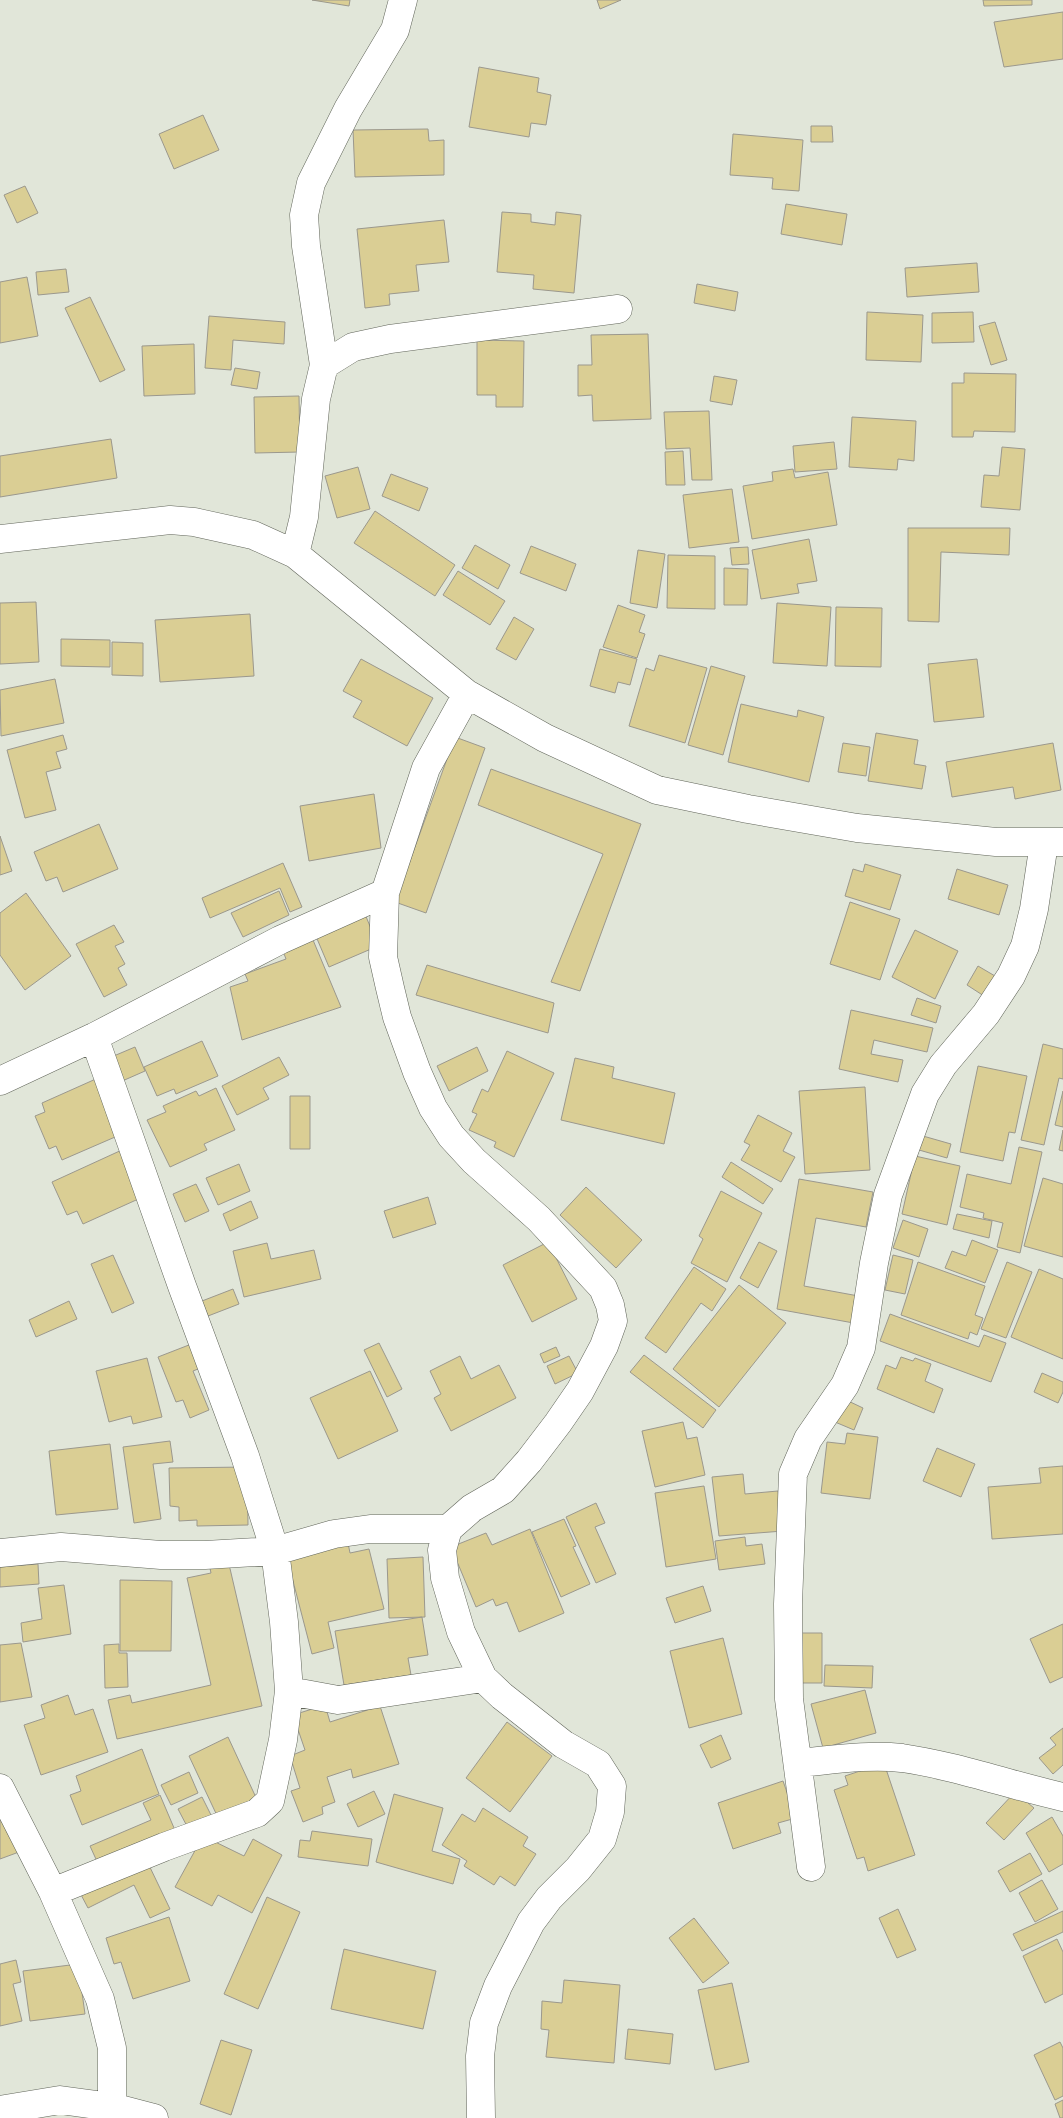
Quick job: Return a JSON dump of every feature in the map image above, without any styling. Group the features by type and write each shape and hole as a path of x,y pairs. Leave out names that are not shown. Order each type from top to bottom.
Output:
{"street":[{"path":"294,554 304,517 316,399 324,364 306,246 304,215 311,183 348,109 395,30 403,0"},
{"path":"324,364 353,346 390,339 618,309"},
{"path":"0,539 170,520 194,522 253,535 294,554 467,694 545,738 657,790 748,810 856,828 996,842 1053,842 1025,946 1011,976 986,1014 943,1065 925,1094 888,1195 874,1263 861,1348 846,1384 808,1439 793,1474 788,1594 789,1699 799,1763 811,1867"},
{"path":"467,694 426,768 385,893 382,956 407,1044 433,1108 451,1136 474,1161 539,1219 603,1288 610,1305 613,1321 604,1346 580,1391 529,1462 503,1490 472,1508 448,1529 442,1550 445,1578 461,1632 483,1678 502,1696 563,1744 598,1764 612,1786 610,1812 602,1839 578,1869 549,1898 531,1922 498,1986 484,2023 480,2056 481,2118"},
{"path":"0,1081 94,1037 280,940 385,893"},
{"path":"53,1892 256,1813 270,1801 283,1740 289,1691 276,1551 246,1456 179,1278 94,1037"},
{"path":"0,1554 61,1547 205,1555 276,1551 334,1534 370,1529 448,1529"},
{"path":"289,1691 338,1700 483,1678"},
{"path":"799,1763 853,1757 901,1758 961,1769 1063,1797"},
{"path":"0,1788 53,1892 93,1982 106,2018 112,2048 110,2112"},
{"path":"0,2110 60,2100 110,2112 154,2118"}],"building":[{"path":"312,0 350,0 349,6"},
{"path":"597,0 621,0 600,9"},
{"path":"983,0 1032,0 1032,5 984,6"},
{"path":"1063,12 1063,59 1004,67 994,22"},
{"path":"479,67 539,78 537,92 551,95 546,125 531,123 529,137 469,127"},
{"path":"203,115 219,150 174,169 159,134"},
{"path":"811,126 832,126 833,142 811,142"},
{"path":"428,129 429,141 444,140 444,175 355,177 353,130"},
{"path":"733,134 803,140 799,191 772,189 773,178 730,175"},
{"path":"25,186 38,213 17,223 4,195"},
{"path":"786,204 847,214 842,245 781,234"},
{"path":"502,212 531,214 531,222 555,225 556,212 581,215 574,293 533,289 534,275 497,272"},
{"path":"444,220 449,262 416,265 419,291 389,294 390,305 365,308 357,229"},
{"path":"977,263 979,292 907,297 905,268"},
{"path":"66,269 69,292 38,295 36,272"},
{"path":"27,277 38,336 0,343 0,282"},
{"path":"697,284 738,292 735,311 694,303"},
{"path":"90,297 125,370 100,382 65,308"},
{"path":"867,312 923,315 921,362 866,360"},
{"path":"973,312 974,342 932,343 932,313"},
{"path":"209,316 285,322 284,344 233,340 231,370 205,368"},
{"path":"995,322 1007,360 991,365 979,326"},
{"path":"648,334 651,419 593,421 592,395 578,396 578,365 592,365 591,335"},
{"path":"477,340 524,341 523,407 496,407 496,395 477,395"},
{"path":"194,344 195,394 144,396 142,346"},
{"path":"235,368 260,372 257,389 231,385"},
{"path":"964,373 1016,374 1015,432 974,431 973,437 952,437 952,383 964,383"},
{"path":"714,376 737,380 732,405 710,401"},
{"path":"299,396 300,452 255,453 254,397"},
{"path":"709,411 712,480 692,480 690,448 666,449 664,412"},
{"path":"852,417 916,421 914,461 898,459 897,470 849,467"},
{"path":"111,439 117,478 0,497 0,456"},
{"path":"834,442 837,469 795,472 793,446"},
{"path":"1002,447 1025,449 1020,510 981,507 984,475 999,476"},
{"path":"683,451 685,485 666,485 665,452"},
{"path":"358,467 370,509 337,518 325,476"},
{"path":"793,469 795,478 828,472 837,525 752,539 743,486 773,481 772,472"},
{"path":"391,474 428,488 419,511 382,496"},
{"path":"732,489 739,542 689,548 683,495"},
{"path":"375,511 455,565 435,596 354,543"},
{"path":"908,528 1010,528 1009,555 941,552 939,622 908,621"},
{"path":"809,539 817,581 797,584 799,593 761,599 752,550"},
{"path":"475,545 510,565 498,589 462,568"},
{"path":"531,546 576,564 566,591 520,573"},
{"path":"748,547 749,564 732,565 730,548"},
{"path":"638,550 665,554 657,608 630,603"},
{"path":"668,555 715,556 715,609 667,608"},
{"path":"724,568 748,569 747,605 724,605"},
{"path":"458,571 505,601 490,625 443,595"},
{"path":"36,602 39,662 0,664 0,603"},
{"path":"777,603 831,607 827,666 773,663"},
{"path":"618,605 645,615 639,632 645,634 637,658 603,647"},
{"path":"836,607 882,608 881,667 835,666"},
{"path":"250,614 254,676 160,682 155,620"},
{"path":"514,617 534,629 516,660 496,649"},
{"path":"61,639 110,640 110,667 61,666"},
{"path":"112,642 143,643 143,676 112,675"},
{"path":"600,649 637,659 630,685 618,682 615,693 590,686"},
{"path":"659,655 707,668 685,743 629,726 646,668 654,671"},
{"path":"361,659 433,698 407,746 353,717 362,701 343,691"},
{"path":"977,659 984,717 934,722 928,664"},
{"path":"711,666 745,676 723,755 688,745"},
{"path":"55,679 64,723 1,736 0,690"},
{"path":"741,704 797,717 798,710 824,717 809,782 728,762"},
{"path":"876,733 918,740 914,764 926,766 922,789 868,781"},
{"path":"63,735 67,749 56,752 61,768 46,772 56,810 25,818 7,750"},
{"path":"455,737 485,748 426,913 395,902"},
{"path":"843,743 870,747 866,776 838,772"},
{"path":"1053,743 1061,790 1015,799 1013,787 952,797 946,762"},
{"path":"491,769 641,824 580,991 551,982 603,854 478,805"},
{"path":"374,794 381,848 309,861 300,806"},
{"path":"99,824 118,869 63,892 57,877 46,881 34,852"},
{"path":"0,836 12,871 0,875"},
{"path":"283,863 302,907 290,912 280,888 210,918 202,898"},
{"path":"865,864 901,875 890,910 845,896 853,869 863,872"},
{"path":"957,869 1008,885 999,915 948,899"},
{"path":"279,891 289,915 243,937 231,913"},
{"path":"26,893 71,956 25,990 0,955 0,913"},
{"path":"850,902 900,919 880,980 830,964"},
{"path":"365,914 378,946 329,967 315,934"},
{"path":"114,925 124,942 115,946 125,964 118,968 127,985 104,997 76,944"},
{"path":"915,930 958,951 935,999 892,977"},
{"path":"313,940 341,1007 242,1040 230,987 248,981 245,974 286,959 283,951"},
{"path":"427,965 554,1003 548,1033 416,995"},
{"path":"978,966 995,976 984,996 967,985"},
{"path":"917,998 941,1006 936,1023 911,1015"},
{"path":"851,1010 933,1028 927,1052 874,1040 871,1054 903,1060 898,1082 839,1069"},
{"path":"202,1041 218,1076 176,1094 174,1089 157,1096 144,1067"},
{"path":"1043,1044 1063,1049 1063,1079 1059,1078 1044,1145 1021,1140"},
{"path":"135,1047 145,1071 120,1082 109,1058"},
{"path":"477,1047 488,1071 449,1091 437,1066"},
{"path":"507,1051 554,1073 514,1157 494,1147 496,1142 469,1130 477,1114 472,1112 482,1089 488,1092"},
{"path":"279,1057 289,1075 263,1088 269,1099 237,1115 222,1086"},
{"path":"575,1058 614,1067 612,1078 675,1093 664,1144 561,1120"},
{"path":"978,1066 1027,1076 1015,1133 1009,1132 1003,1161 960,1152"},
{"path":"98,1078 122,1134 62,1160 56,1146 49,1149 35,1116 45,1112 42,1103"},
{"path":"865,1087 870,1170 805,1174 799,1091"},
{"path":"216,1088 235,1130 204,1144 207,1150 170,1167 147,1120 166,1112 163,1106 196,1091 199,1096"},
{"path":"1063,1091 1063,1127 1055,1125"},
{"path":"290,1096 310,1096 310,1149 290,1149"},
{"path":"758,1115 792,1133 783,1151 795,1157 781,1182 741,1160 750,1145 744,1142"},
{"path":"1063,1130 1063,1151 1059,1150"},
{"path":"923,1136 951,1144 947,1158 919,1150"},
{"path":"1019,1147 1042,1152 1020,1253 997,1247 1003,1223 983,1218 984,1213 960,1207 967,1174 1011,1184"},
{"path":"124,1149 145,1196 83,1224 77,1211 67,1215 52,1182"},
{"path":"915,1156 960,1166 947,1225 902,1214"},
{"path":"731,1162 773,1189 763,1204 722,1177"},
{"path":"239,1164 250,1191 218,1205 206,1178"},
{"path":"1043,1178 1063,1184 1063,1257 1024,1246"},
{"path":"799,1179 873,1192 866,1227 816,1218 804,1286 864,1297 859,1324 777,1309"},
{"path":"196,1184 209,1211 185,1222 173,1194"},
{"path":"586,1187 642,1240 616,1268 560,1215"},
{"path":"721,1191 762,1213 727,1282 691,1263 703,1239 699,1236"},
{"path":"428,1197 436,1224 393,1238 384,1211"},
{"path":"251,1201 258,1218 230,1231 223,1214"},
{"path":"957,1214 992,1221 989,1238 953,1229"},
{"path":"903,1220 928,1229 919,1257 893,1248"},
{"path":"972,1240 998,1250 985,1283 945,1268 952,1251 966,1256"},
{"path":"548,1242 577,1299 532,1322 503,1265"},
{"path":"759,1242 777,1251 758,1288 740,1278"},
{"path":"267,1243 271,1259 314,1250 321,1279 244,1297 233,1251"},
{"path":"113,1255 134,1303 112,1313 91,1264"},
{"path":"893,1255 913,1260 905,1294 885,1290"},
{"path":"918,1262 985,1286 975,1315 983,1318 977,1335 970,1332 968,1339 901,1315"},
{"path":"1007,1262 1032,1272 1006,1338 981,1329"},
{"path":"694,1267 726,1289 712,1311 701,1303 666,1353 645,1338"},
{"path":"1039,1269 1063,1279 1063,1359 1011,1337"},
{"path":"739,1285 786,1323 719,1407 673,1369"},
{"path":"233,1289 239,1304 208,1316 202,1301"},
{"path":"69,1301 77,1319 36,1337 29,1320"},
{"path":"890,1314 979,1347 984,1335 1006,1343 991,1382 880,1341"},
{"path":"194,1343 203,1367 193,1371 209,1410 190,1418 183,1400 176,1402 158,1357"},
{"path":"379,1343 402,1389 387,1397 364,1350"},
{"path":"556,1347 560,1356 544,1363 540,1354"},
{"path":"644,1355 716,1410 703,1428 630,1372"},
{"path":"460,1356 471,1379 499,1365 516,1398 451,1431 434,1398 441,1394 430,1371"},
{"path":"569,1356 578,1373 555,1384 547,1366"},
{"path":"901,1357 913,1361 915,1358 931,1364 925,1381 943,1389 934,1413 877,1389 886,1365 896,1369"},
{"path":"147,1358 162,1417 133,1424 131,1416 109,1422 96,1371"},
{"path":"370,1371 398,1431 338,1459 310,1398"},
{"path":"1042,1373 1063,1382 1063,1392 1058,1403 1034,1392"},
{"path":"844,1399 863,1408 854,1430 835,1422"},
{"path":"683,1422 687,1439 697,1437 705,1475 655,1487 642,1431"},
{"path":"847,1433 878,1437 870,1499 821,1493 827,1442 845,1444"},
{"path":"170,1441 173,1462 153,1464 161,1519 134,1523 123,1447"},
{"path":"110,1444 118,1509 56,1515 49,1451"},
{"path":"937,1448 975,1464 961,1497 923,1481"},
{"path":"1063,1466 1063,1534 992,1539 988,1487 1041,1483 1039,1468"},
{"path":"247,1467 248,1525 197,1526 197,1520 179,1521 179,1507 170,1506 169,1468"},
{"path":"743,1474 745,1494 778,1491 783,1531 719,1536 712,1477"},
{"path":"704,1486 716,1559 666,1567 655,1493"},
{"path":"596,1503 605,1523 595,1527 616,1574 596,1583 566,1517"},
{"path":"564,1519 576,1546 573,1547 590,1584 561,1597 532,1532"},
{"path":"530,1529 564,1613 519,1632 507,1602 496,1606 493,1599 476,1607 451,1547 486,1533 492,1545"},
{"path":"745,1537 746,1546 762,1544 765,1564 719,1570 715,1541"},
{"path":"348,1543 350,1553 369,1549 384,1609 328,1622 334,1648 312,1654 287,1558"},
{"path":"423,1557 425,1617 389,1618 387,1559"},
{"path":"228,1560 262,1706 117,1739 108,1700 130,1695 132,1703 211,1685 187,1578 211,1573 209,1564"},
{"path":"38,1564 39,1584 0,1587 0,1567"},
{"path":"120,1580 172,1581 171,1651 120,1651"},
{"path":"64,1585 71,1634 23,1642 21,1623 42,1619 38,1588"},
{"path":"703,1586 711,1611 675,1623 666,1598"},
{"path":"422,1617 428,1655 408,1658 411,1675 344,1685 335,1631"},
{"path":"1063,1624 1063,1677 1050,1683 1030,1639"},
{"path":"799,1633 822,1633 822,1683 799,1683"},
{"path":"723,1638 742,1714 689,1728 670,1651"},
{"path":"21,1643 32,1697 0,1702 0,1645"},
{"path":"119,1644 119,1653 127,1653 128,1687 105,1688 104,1645"},
{"path":"825,1665 873,1666 872,1688 824,1686"},
{"path":"865,1690 876,1733 823,1748 811,1704"},
{"path":"68,1695 75,1715 93,1709 108,1752 41,1775 24,1725 45,1718 41,1705"},
{"path":"325,1705 330,1722 380,1706 399,1764 353,1778 351,1769 327,1777 335,1802 322,1807 323,1814 303,1822 291,1791 300,1788 290,1756 305,1750 293,1715"},
{"path":"507,1722 552,1756 510,1812 466,1778"},
{"path":"1063,1728 1063,1765 1053,1774 1039,1758 1056,1745 1050,1738"},
{"path":"721,1735 731,1759 711,1768 700,1745"},
{"path":"228,1737 259,1804 220,1822 189,1756"},
{"path":"142,1749 159,1794 82,1825 70,1795 81,1791 76,1776"},
{"path":"884,1763 915,1855 868,1871 864,1857 857,1859 834,1790 848,1785 845,1776"},
{"path":"189,1772 198,1793 171,1805 161,1785"},
{"path":"783,1781 796,1818 778,1823 781,1833 733,1849 718,1803"},
{"path":"374,1791 385,1814 358,1827 347,1804"},
{"path":"1015,1792 1034,1808 1004,1840 986,1823"},
{"path":"394,1794 443,1808 432,1851 460,1859 453,1884 376,1862"},
{"path":"160,1795 177,1835 100,1868 90,1846 151,1820 143,1803"},
{"path":"202,1797 214,1821 190,1832 178,1809"},
{"path":"0,1806 19,1852 0,1859"},
{"path":"483,1808 528,1837 523,1846 536,1854 515,1886 500,1876 494,1885 464,1866 467,1861 442,1845 462,1814 475,1822"},
{"path":"1052,1817 1063,1836 1063,1864 1049,1872 1026,1833"},
{"path":"312,1831 372,1839 368,1866 298,1857 300,1840 310,1841"},
{"path":"203,1836 244,1856 253,1839 282,1855 252,1913 218,1895 212,1906 175,1887"},
{"path":"1030,1853 1042,1874 1010,1892 998,1871"},
{"path":"146,1859 170,1909 150,1918 134,1885 88,1908 79,1891"},
{"path":"1042,1880 1058,1909 1035,1922 1019,1893"},
{"path":"267,1897 300,1912 258,2009 224,1994"},
{"path":"898,1909 916,1950 897,1958 879,1918"},
{"path":"1063,1911 1063,1932 1022,1951 1013,1934"},
{"path":"169,1917 190,1981 133,1999 121,1962 114,1964 106,1938"},
{"path":"694,1918 729,1963 703,1983 669,1938"},
{"path":"1057,1939 1063,1952 1063,1994 1045,2003 1023,1956"},
{"path":"344,1949 436,1971 423,2029 331,2009"},
{"path":"16,1960 21,1982 13,1984 22,2021 0,2026 0,1964"},
{"path":"78,1964 85,2014 30,2021 23,1971"},
{"path":"564,1980 620,1985 614,2063 546,2057 549,2030 541,2029 542,2001 562,2003"},
{"path":"732,1983 749,2062 715,2070 698,1990"},
{"path":"628,2029 673,2034 670,2064 625,2059"},
{"path":"221,2040 252,2050 231,2115 200,2104"},
{"path":"1060,2042 1063,2048 1063,2096 1055,2100 1034,2055"},
{"path":"1063,2100 1063,2118 1060,2118 1055,2104"}]}
